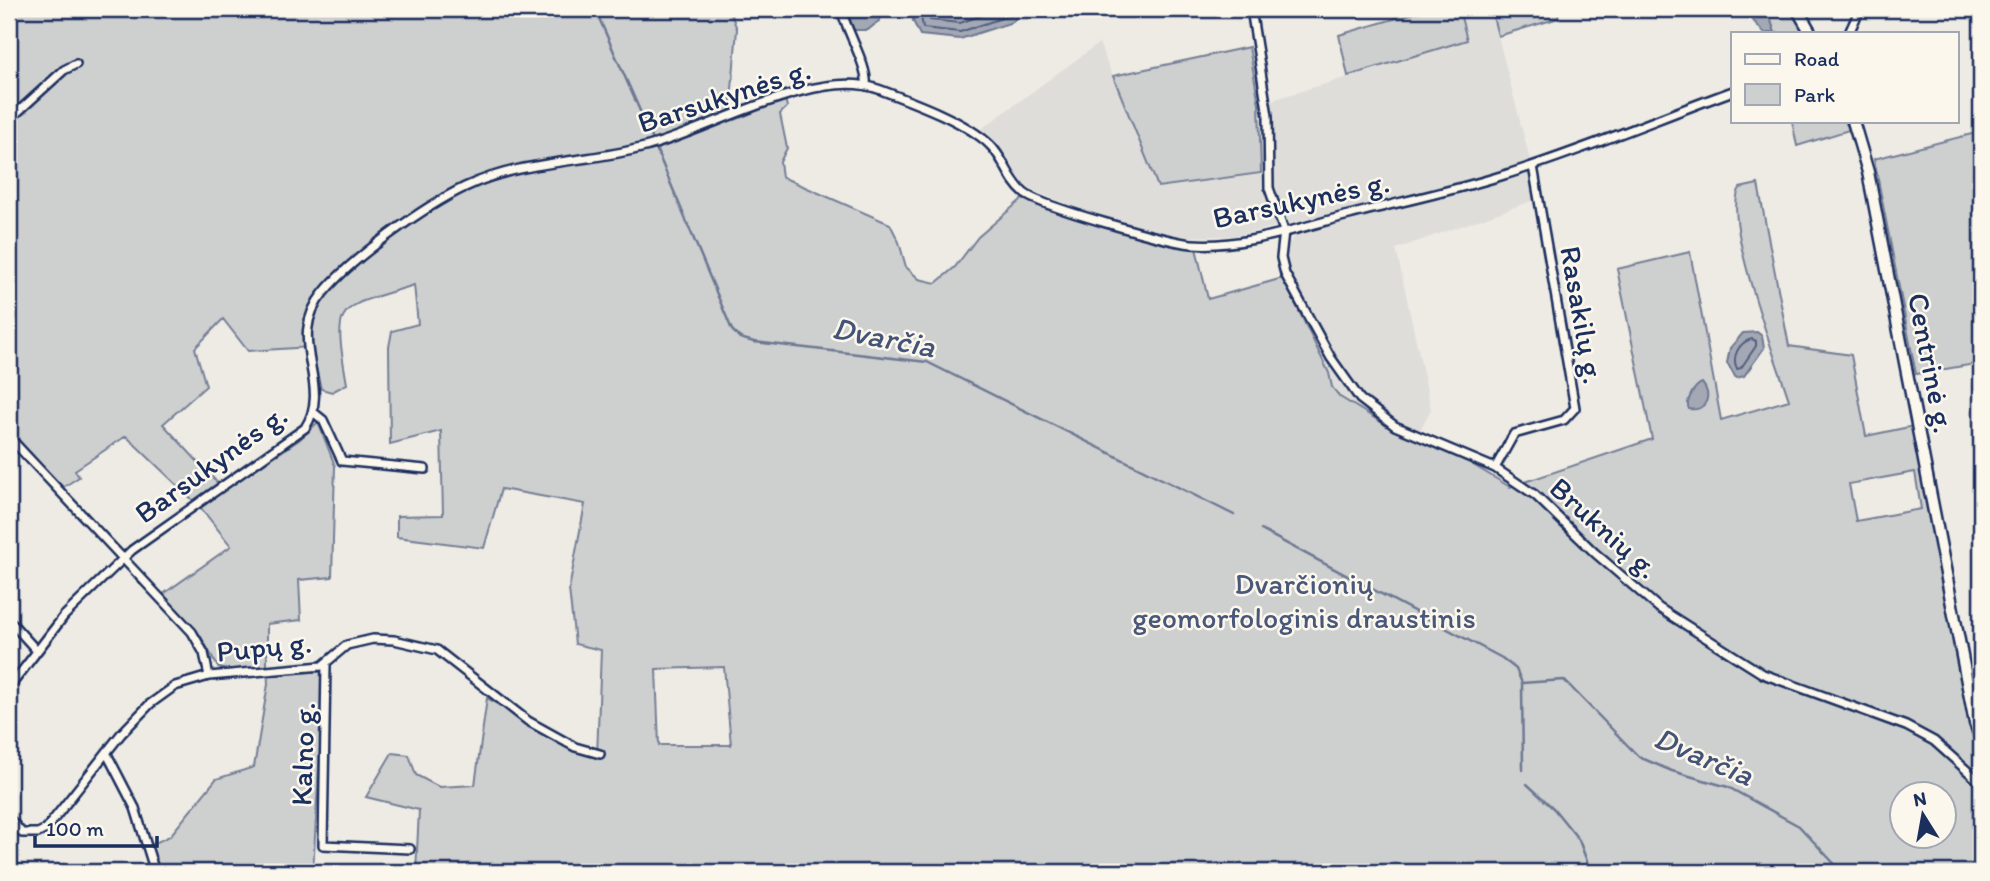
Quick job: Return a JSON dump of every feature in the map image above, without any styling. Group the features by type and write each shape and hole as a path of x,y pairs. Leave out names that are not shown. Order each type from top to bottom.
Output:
{"main road":[{"path":"1797,9 1810,32"},
{"name":"Centrinė g.","path":"1853,122 1873,198 1975,723 1981,739"}],"street":[{"path":"9,13 14,9"},
{"path":"841,9 850,40 865,70 866,86"},
{"path":"1251,9 1268,116 1269,188 1284,231"},
{"path":"1849,32 1860,9"},
{"path":"9,119 64,70 76,64"},
{"name":"Barsukynės g.","path":"9,688 86,591 157,530 300,433 313,412 314,391 306,327 314,307 339,277 417,215 487,178 640,149 818,86 866,86 976,133 999,154 1023,193 1131,230 1190,244 1230,242 1284,231 1533,166 1614,138 1731,92"},
{"name":"Rasakilų g.","path":"1495,468 1514,434 1564,420 1575,408 1533,166"},
{"name":"Bruknių g.","path":"1284,231 1281,258 1285,274 1331,358 1360,399 1395,426 1495,468 1535,495 1595,553 1670,615 1763,674 1906,726 1934,741 1981,783"},
{"path":"313,412 323,420 342,461 425,469"},
{"path":"9,437 192,632 204,653 209,676"},
{"path":"9,620 37,651"},
{"name":"Pupų g.","path":"9,818 22,833 37,834 46,829 121,734 163,692 187,680 326,665 348,645 383,639 425,645 446,655 472,679 528,721 575,747 600,754"},
{"name":"Kalno g.","path":"326,665 323,845 410,849"},
{"path":"107,754 135,808 155,872"}],"shaded area":[{"path":"1491,9 1531,164 1331,214 1235,236 1176,237 1115,222 1033,191 1020,181 996,146 980,130 1099,43 1158,187 1261,173 1259,104 1467,41 1461,17"},
{"path":"1531,172 1535,200 1396,249 1431,409 1415,440 1340,397 1332,387 1329,372 1294,302 1286,266 1289,243 1296,234"}],"green space":[{"name":"Dvarčionių geomorfologinis draustinis","path":"9,9 729,9 737,29 730,113 735,120 785,99 787,107 780,114 787,148 780,162 782,177 890,224 899,242 906,267 919,279 936,283 955,267 978,237 1022,199 1176,247 1196,248 1208,299 1283,278 1329,373 1332,387 1340,397 1391,428 1468,462 1510,487 1652,439 1617,269 1690,252 1721,420 1789,400 1753,291 1738,228 1736,204 1740,188 1758,184 1789,346 1851,355 1866,436 1914,426 1969,722 1981,751 1981,872 416,872 419,810 366,797 392,753 409,755 416,775 439,787 475,785 487,698 566,746 597,756 601,650 575,644 569,589 585,504 501,489 484,548 397,537 397,516 443,515 441,431 390,444 389,347 392,331 418,324 414,285 369,299 346,312 341,322 340,336 347,384 332,392 321,389 311,347 248,351 223,319 195,348 206,386 163,424 224,490 299,440 318,422 335,466 332,577 299,580 301,620 267,624 267,667 226,671 218,667 200,635 162,595 231,546 200,507 126,436 75,470 79,477 62,488 9,429","holes":["1915,472 1921,509 1856,521 1849,484","724,667 731,745 659,745 656,669"]},
{"path":"1428,9 1489,9 1461,17 1467,40 1348,76 1339,35"},
{"path":"1491,9 1557,9 1559,18 1498,36"},
{"path":"1767,9 1791,9 1804,32 1775,32"},
{"path":"1249,47 1259,104 1261,173 1158,187 1113,76"},
{"path":"1981,107 1981,363 1916,374 1874,159 1976,133 1979,124 1976,114"},
{"path":"1792,122 1845,122 1849,130 1797,146"},
{"path":"267,667 320,672 324,676 313,872 151,872 144,848 170,836 216,779 254,767 268,684"}],"water":[{"path":"852,9 879,9 880,20 868,30 853,30 849,22"},
{"path":"914,9 1022,11 1013,22 960,39 920,35 913,21"},
{"path":"1743,9 1767,9 1775,32 1763,32"},
{"path":"1757,332 1762,336 1764,348 1744,376 1736,378 1727,363 1730,348 1743,333"},
{"path":"1702,383 1707,393 1706,402 1700,408 1689,409 1691,394"}],"waterway":[{"name":"Dvarčia","path":"595,9 652,138"},
{"name":"Dvarčia","path":"657,151 732,330 740,338 754,342 927,362 1234,515"},
{"name":"Dvarčia","path":"1261,530 1502,658 1516,669 1522,683 1564,680 1639,757 1672,771 1728,787 1799,826 1842,872"},
{"path":"1522,683 1523,770"},
{"path":"1527,784 1554,809 1579,840 1591,872"}]}
